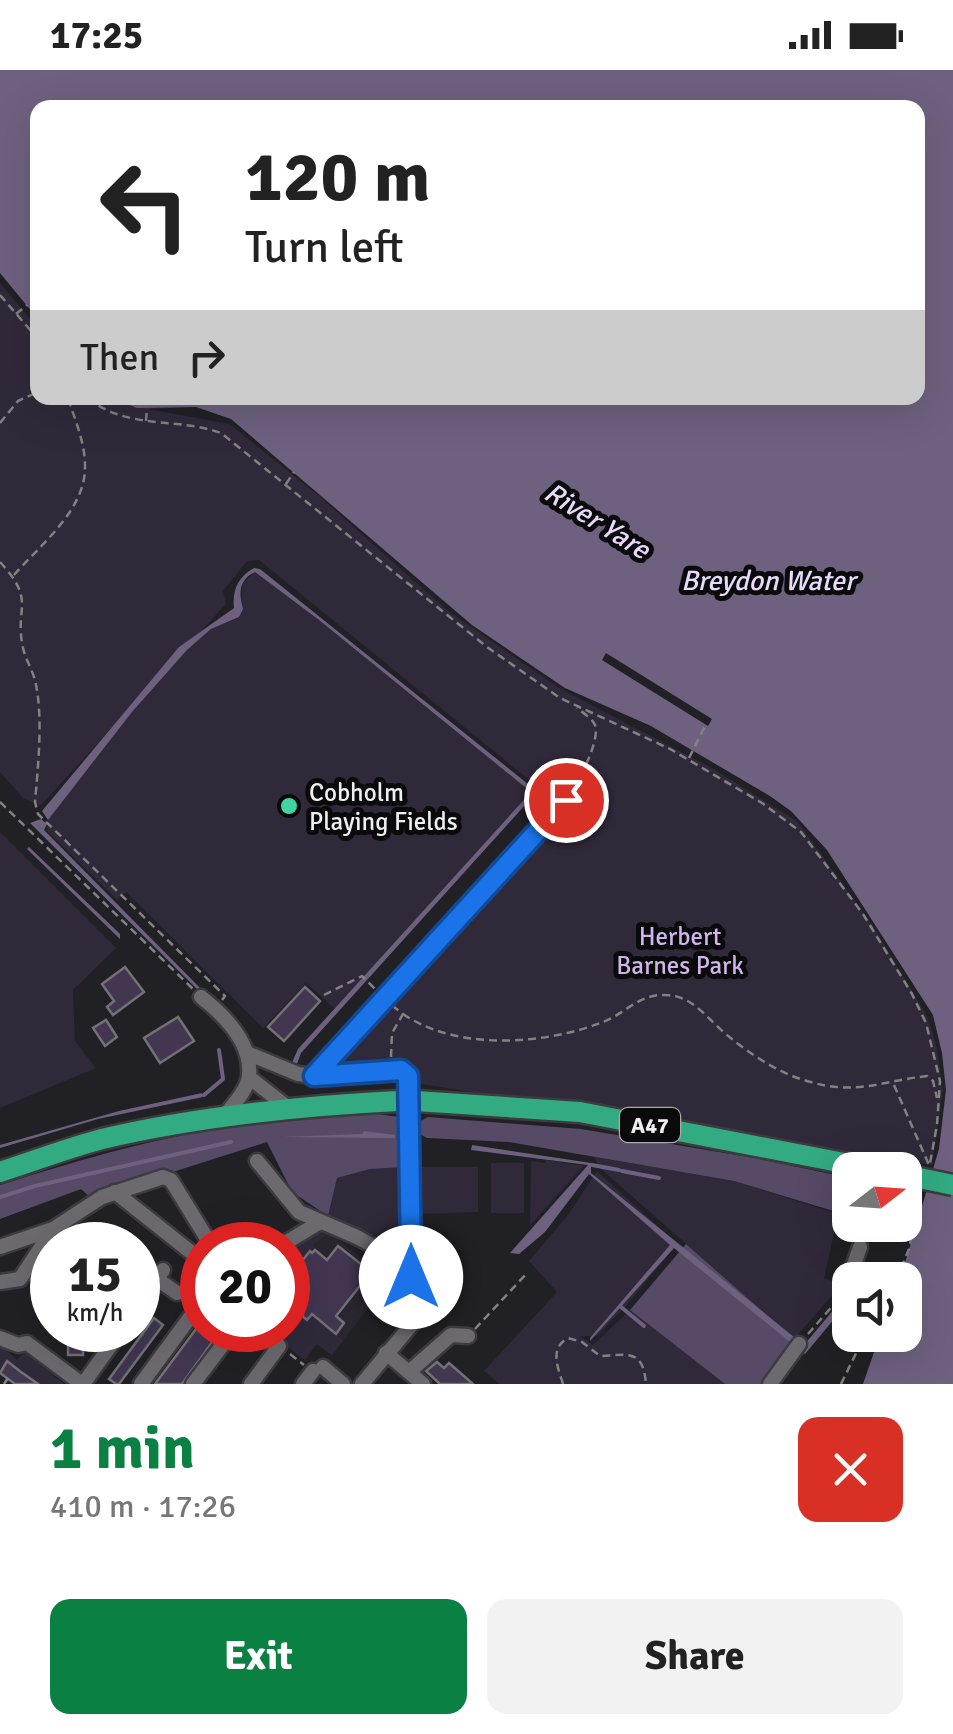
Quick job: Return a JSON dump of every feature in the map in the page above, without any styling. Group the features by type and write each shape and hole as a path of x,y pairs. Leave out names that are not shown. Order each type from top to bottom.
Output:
{"highway":[{"name":"A47","path":"0,1172 100,1140 225,1115 287,1107 407,1101 580,1112 832,1161"},
{"path":"922,1179 953,1185"}],"street":[{"path":"314,1076 566,800"},
{"path":"201,997 236,1033 247,1053 250,1078 225,1115"},
{"path":"247,1053 298,1074 314,1076 406,1072 411,1254 372,1288"},
{"path":"250,1078 287,1107"},
{"path":"257,1162 299,1212 400,1262 428,1304 362,1384"},
{"path":"67,1222 115,1192 167,1178 196,1222"},
{"path":"115,1192 180,1244"},
{"path":"310,1228 320,1222"},
{"path":"0,1246 30,1237"},
{"path":"855,1262 860,1247"},
{"path":"0,1282 20,1279 30,1265"},
{"path":"160,1280 177,1294"},
{"path":"141,1384 180,1331"},
{"path":"409,1372 451,1335 468,1336"},
{"path":"0,1338 16,1346 27,1344 83,1384 106,1352"},
{"path":"770,1384 799,1344"},
{"path":"194,1384 218,1352"},
{"path":"251,1384 275,1352"},
{"path":"386,1354 423,1384"},
{"path":"303,1384 318,1369 343,1384"}],"path":[{"path":"0,294 30,329"},
{"path":"16,314 27,305"},
{"path":"1,422 30,394"},
{"path":"13,576 78,502 84,486 86,465 71,405"},
{"path":"98,405 108,412 146,421 196,424 221,434 486,647 560,698 688,759 786,819 836,877 926,1022 940,1081 929,1166 893,1084"},
{"path":"146,421 147,408"},
{"path":"286,485 294,472"},
{"path":"0,562 13,576 24,598 23,648 36,680 38,698 38,814 224,996 216,1009"},
{"path":"560,698 565,688"},
{"path":"566,800 585,770 596,732 592,720 572,704"},
{"path":"688,759 706,724"},
{"path":"0,802 201,997"},
{"path":"324,994 362,976 418,1025 450,1035 488,1039 528,1038 592,1026 619,1014 640,998 665,995 694,1004 748,1050 804,1081 856,1089 928,1076 938,1103"},
{"path":"395,1070 390,1054 392,1033 403,1014"},
{"path":"468,1336 528,1272"},
{"path":"799,1344 832,1307"},
{"path":"563,1384 556,1356 560,1344 568,1338 582,1342 600,1356 626,1352 634,1356 645,1371 646,1384"},
{"path":"840,1384 856,1352"},
{"path":"1,1384 8,1378"}],"shaded area":[{"path":"376,1114 400,1117 405,1167 370,1169 337,1178 328,1216 292,1192 267,1142 91,1198 81,1189 0,1219 0,1185 93,1157 221,1128"},
{"path":"428,1117 581,1129 832,1174 832,1211 734,1181 509,1142 427,1138 420,1134 417,1123"},
{"path":"319,1232 329,1233 379,1271 370,1285 379,1294 332,1355 317,1344 305,1360 294,1352 310,1352 310,1238"},
{"path":"686,1244 794,1339 761,1384 725,1384 630,1310"}],"green space":[{"name":"Herbert Barnes Park","path":"0,283 30,319 30,405 215,405 806,811 935,1012 942,1052 933,1015 827,850 791,811 651,726 565,688 472,625 231,419 196,407 148,409 230,424 319,496 448,611 559,688 712,768 797,821 873,926 927,1016 937,1048 943,1090 932,1165 922,1163 922,1152 850,1152 421,1084 413,1065 330,1067 571,814 259,560 247,561 223,591 226,604 40,806 23,798 0,772"},
{"name":"Cobholm Playing Fields","path":"255,572 531,792 335,1009 306,983 263,1028 126,892 117,900 47,831 48,820 132,712 187,650 211,629 240,617 243,582"},
{"path":"0,832 116,948 73,990 75,1041 96,1068 0,1108"},
{"path":"942,1055 951,1107 922,1216 939,1149 946,1090"},
{"path":"594,1157 734,1181 832,1212 832,1242 824,1279 832,1281 832,1296 794,1339 600,1168"},
{"path":"531,1161 584,1166 530,1225"},
{"path":"491,1163 524,1163 524,1213 491,1213"},
{"path":"405,1167 408,1244 402,1247 328,1216 337,1178 370,1169"},
{"path":"419,1167 478,1167 478,1212 419,1214"},
{"path":"597,1171 677,1244 597,1336 580,1336 593,1345 630,1310 725,1384 499,1384 484,1371 557,1292 529,1261 568,1215"},
{"path":"319,1232 329,1233 313,1245 315,1250 310,1255 310,1238"},
{"path":"911,1242 915,1242 910,1262 905,1262"},
{"path":"313,1315 343,1341 332,1355 316,1344 305,1360 294,1352 310,1352"},
{"path":"0,1345 17,1360 25,1352 64,1384 38,1384 7,1361 0,1369"}],"water":[{"name":"Breydon Water","path":"0,70 953,70 953,1384 863,1384 874,1352 922,1352 922,1262 905,1262 911,1242 922,1242 922,1206 939,1149 946,1090 933,1015 827,850 791,811 770,796 651,726 565,688 472,625 231,419 196,407 130,405 925,405 925,100 30,100 30,309 0,273"},
{"path":"254,568 533,788 535,794 301,1053 295,1069 290,1067 298,1049 531,792 255,572 243,583 243,609 239,617 211,629 187,650 132,712 48,820 42,811 179,647 234,608 237,585"},
{"path":"41,819 47,824 44,830 204,996 30,823"},
{"path":"27,849 120,934 120,939"},
{"path":"202,1093 203,1097 98,1119 0,1148 119,1111"},
{"path":"364,1131 395,1138 282,1137 362,1134"},
{"path":"472,1145 591,1163 591,1173 794,1337 790,1342 674,1248 590,1341 670,1245 589,1174 545,1232 519,1254 510,1253 588,1165 471,1150"},
{"path":"832,1312 832,1322 805,1354 799,1351"}],"pier":[{"path":"606,653 712,719 708,726 602,660"}],"building":[{"path":"125,967 144,992 113,1015 107,1007 114,1001 102,984"},
{"path":"305,987 320,1001 284,1041 268,1027"},
{"path":"178,1017 194,1041 160,1063 144,1038"},
{"path":"106,1020 117,1037 105,1046 93,1028"},
{"path":"338,1246 371,1272 336,1316 344,1323 336,1334 312,1314 310,1316 310,1251 315,1250 327,1260"},
{"path":"180,1350 205,1352 182,1384 155,1384"},
{"path":"129,1352 143,1352 119,1384 109,1379"},
{"path":"7,1361 38,1384 15,1384 0,1373"},
{"path":"437,1362 444,1368 449,1363 473,1384 440,1384 426,1371"}],"waterway":[{"path":"204,1095 223,1079 219,1050"},
{"path":"0,1197 231,1142"},
{"path":"592,1165 619,1170"},
{"path":"622,1171 659,1178"},
{"path":"621,1307 644,1326"}],"place":[{"name":"Cobholm Playing Fields","path":"289,806"}],"route":[{"path":"411,1277 405,1266 411,1254 408,1076 401,1070 314,1076 566,800"}],"water label":[{"name":"River Yare","path":"597,521"}]}
